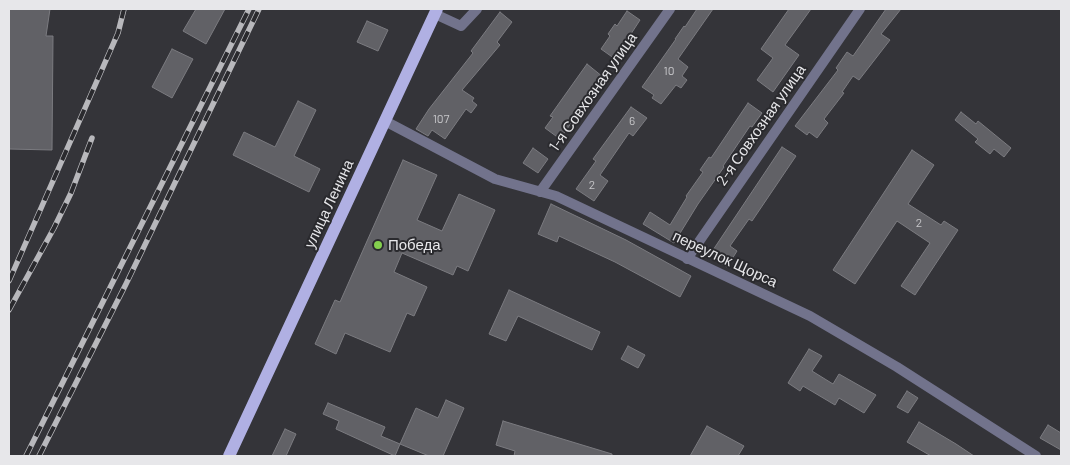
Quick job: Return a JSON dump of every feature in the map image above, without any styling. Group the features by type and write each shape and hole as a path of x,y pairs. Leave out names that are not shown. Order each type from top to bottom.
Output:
{"main road":[{"name":"улица Ленина","path":"229,456 436,11"}],"street":[{"name":"улица Ленина","path":"436,11 461,26 477,9"},
{"name":"1-я Совхозная улица","path":"540,192 670,9"},
{"name":"2-я Совхозная улица","path":"687,258 860,9"},
{"name":"переулок Щорса","path":"385,121 495,179 556,196 810,316 897,367 1036,456"}],"building":[{"path":"9,9 50,9 46,36 53,36 52,150 9,149"},
{"path":"196,9 225,9 206,44 183,31"},
{"path":"697,9 713,9 678,59 688,67 682,76 687,80 681,88 676,85 661,104 652,98 654,95 642,87"},
{"path":"789,9 811,9 785,45 799,55 773,92 757,80 773,58 761,49"},
{"path":"886,9 901,9 881,34 890,40 859,80 853,76 842,92 844,93 824,119 828,123 817,138 809,132 807,135 795,126 838,70 836,68 847,52 853,56"},
{"path":"627,11 640,20 629,37 632,39 626,47 624,46 615,59 601,49 610,36 608,34 615,24 617,26"},
{"path":"500,12 512,22 497,42 500,45 462,90 474,98 472,101 477,105 471,113 466,109 445,139 432,130 428,136 416,129 429,109 473,53 471,51"},
{"path":"367,21 388,30 378,51 357,42"},
{"path":"172,49 193,59 172,98 152,87"},
{"path":"587,64 603,77 560,139 545,128 553,117 550,116"},
{"path":"298,101 316,110 294,156 320,169 309,192 233,155 244,132 275,147"},
{"path":"748,103 762,113 752,127 750,126 674,243 643,224 650,212 670,225 686,196 703,172 700,170 709,157 711,158"},
{"path":"631,107 647,118 633,136 629,133 600,175 608,181 594,201 576,189 596,161 593,159"},
{"path":"961,112 976,124 978,121 1011,148 1004,157 994,149 990,154 975,142 978,139 955,120"},
{"path":"782,147 796,156 752,221 749,219 730,246 737,251 727,267 709,256"},
{"path":"533,148 548,159 538,173 523,163"},
{"path":"912,150 934,165 908,204 941,225 944,221 958,230 915,295 901,286 930,243 897,221 855,284 833,270"},
{"path":"403,160 437,175 417,220 442,231 459,194 495,210 468,271 457,266 453,275 402,253 394,272 427,287 414,316 407,313 390,352 345,333 336,354 315,344 335,300 340,302"},
{"path":"551,204 626,240 691,276 680,297 615,262 559,236 557,242 538,234"},
{"path":"509,290 600,332 592,350 518,316 506,341 489,334"},
{"path":"628,346 645,355 638,368 621,359"},
{"path":"809,349 822,356 812,371 833,384 839,374 876,395 864,413 839,398 835,405 803,386 800,391 788,383"},
{"path":"907,391 918,398 908,413 897,407"},
{"path":"446,400 464,408 443,456 429,456 400,444 416,408 438,418"},
{"path":"328,403 385,427 381,436 400,444 395,456 336,429 339,421 323,414"},
{"path":"503,421 612,454 612,456 514,456 515,451 496,445"},
{"path":"919,422 974,456 931,456 907,442"},
{"path":"1048,425 1061,433 1061,450 1040,438"},
{"path":"707,426 744,446 738,456 690,456"},
{"path":"285,429 296,434 286,456 272,456"}],"railway":[{"path":"9,281 118,33 124,9"},
{"path":"26,456 249,9"},
{"path":"39,456 126,284 259,9"},
{"path":"9,310 71,193 92,138"}],"place":[{"name":"Победа","path":"378,245"}]}
